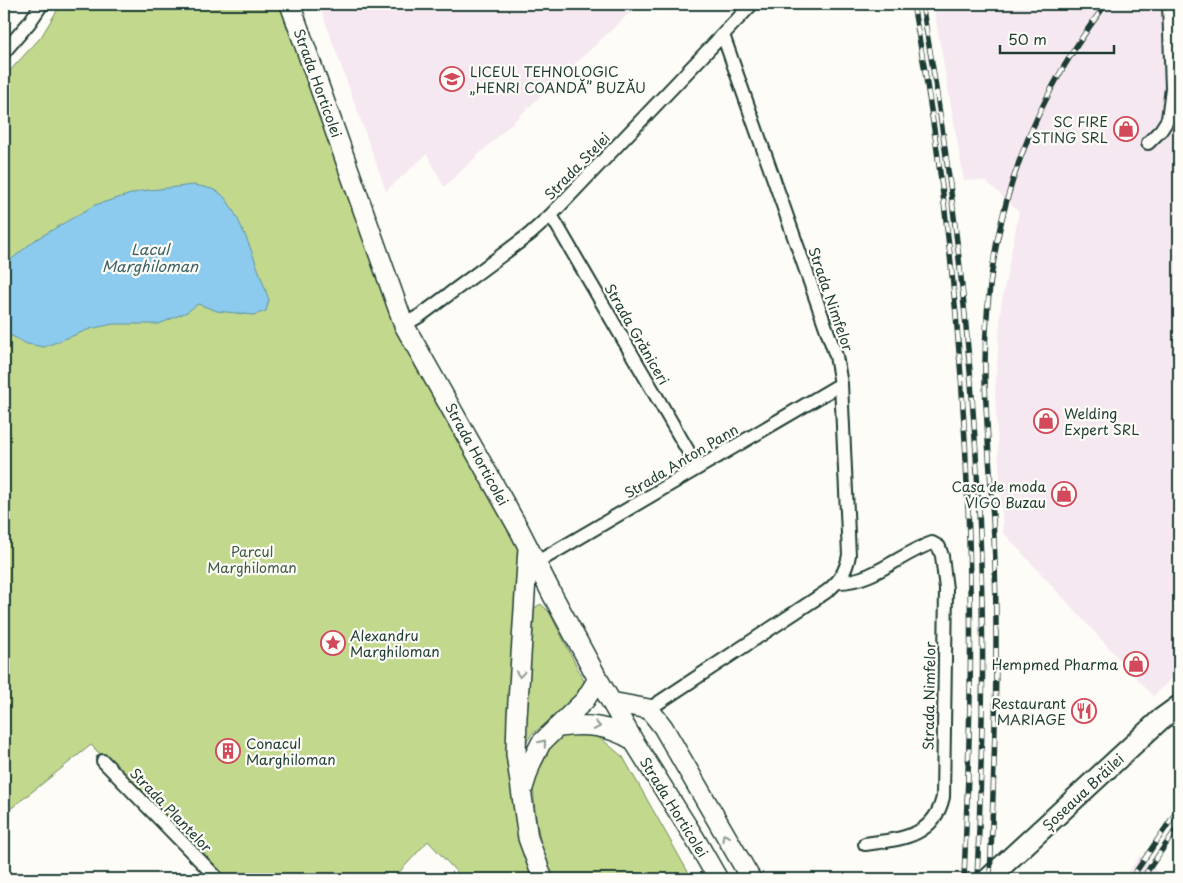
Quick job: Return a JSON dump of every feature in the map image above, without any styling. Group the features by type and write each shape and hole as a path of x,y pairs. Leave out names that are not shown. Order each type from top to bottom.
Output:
{"main road":[{"name":"Strada Horticolei","path":"290,4 404,325 528,546 598,679 718,879"},
{"path":"528,546 516,754 528,838 543,879"},
{"path":"524,625 529,602 534,596 540,593 553,596"},
{"path":"521,796 530,763 541,743 586,700 598,679"},
{"path":"612,702 649,709 662,727 751,879"},
{"name":"Șoseaua Brăilei","path":"988,879 1162,719 1179,706"},
{"path":"559,727 590,725 620,733 633,740"}],"street":[{"path":"4,52 29,23 42,4"},
{"name":"Strada Stelei","path":"404,325 421,315 530,234 752,4"},
{"path":"1148,143 1161,130 1168,119 1172,88 1169,4"},
{"name":"Strada Nimfelor","path":"649,709 826,592 838,582 847,566 849,555 841,384 836,356 723,35"},
{"name":"Strada Grăniceri","path":"550,215 698,468"},
{"name":"Strada Anton Pann","path":"536,564 841,384"},
{"name":"Strada Nimfelor","path":"838,582 858,580 932,543 938,547 942,556 946,589 943,797 941,807 936,818 914,835 866,844"},
{"name":"Strada Plantelor","path":"103,761 218,879"}],"shaded area":[{"name":"LICEUL TEHNOLOGIC „HENRI COANDĂ” BUZĂU","path":"319,4 639,4 444,187 427,154 386,191"},
{"path":"933,4 1179,4 1179,672 1153,696 1003,532 995,395 1001,306 1019,212 986,181 964,180"},
{"path":"1140,855 1156,870 1165,879 1124,879"}],"green space":[{"name":"Parcul Marghiloman","path":"61,4 281,4 404,325 520,531 517,717 543,879 463,879 428,841 393,879 225,879 91,745 4,814 4,77 41,37"},
{"path":"541,604 550,613 586,685 561,712 532,734 525,744 522,736 532,615 534,608"},
{"path":"564,733 592,733 623,757 692,879 553,879 542,851 535,812 533,785 539,757"}],"water":[{"name":"Lacul Marghiloman","path":"194,185 220,193 234,213 248,243 269,300 266,311 254,315 217,311 198,304 187,312 159,324 113,324 90,329 44,347 27,344 4,334 4,268 7,263 35,240 95,205 141,191"}],"railway":[{"path":"913,4 937,147 946,220 954,292 965,438 970,583 970,657 964,879"},
{"path":"922,4 946,152 964,301 976,451 980,526 983,671 977,879"},
{"path":"990,879 995,721 996,601 985,380 986,328 991,277 1000,228 1012,181 1029,135 1051,90 1076,47 1106,4"},
{"path":"1131,879 1179,808"},
{"path":"1142,879 1179,825"}],"place":[{"name":"LICEUL TEHNOLOGIC „HENRI COANDĂ” BUZĂU","path":"452,79"},
{"name":"SC FIRE STING SRL","path":"1126,129"},
{"name":"Welding Expert SRL","path":"1046,421"},
{"name":"Casa de moda VIGO Buzau","path":"1064,494"},
{"name":"Alexandru Marghiloman","path":"333,643"},
{"name":"Hempmed Pharma","path":"1136,664"},
{"name":"Restaurant MARIAGE","path":"1084,711"},
{"name":"Conacul Marghiloman","path":"228,751"}]}
